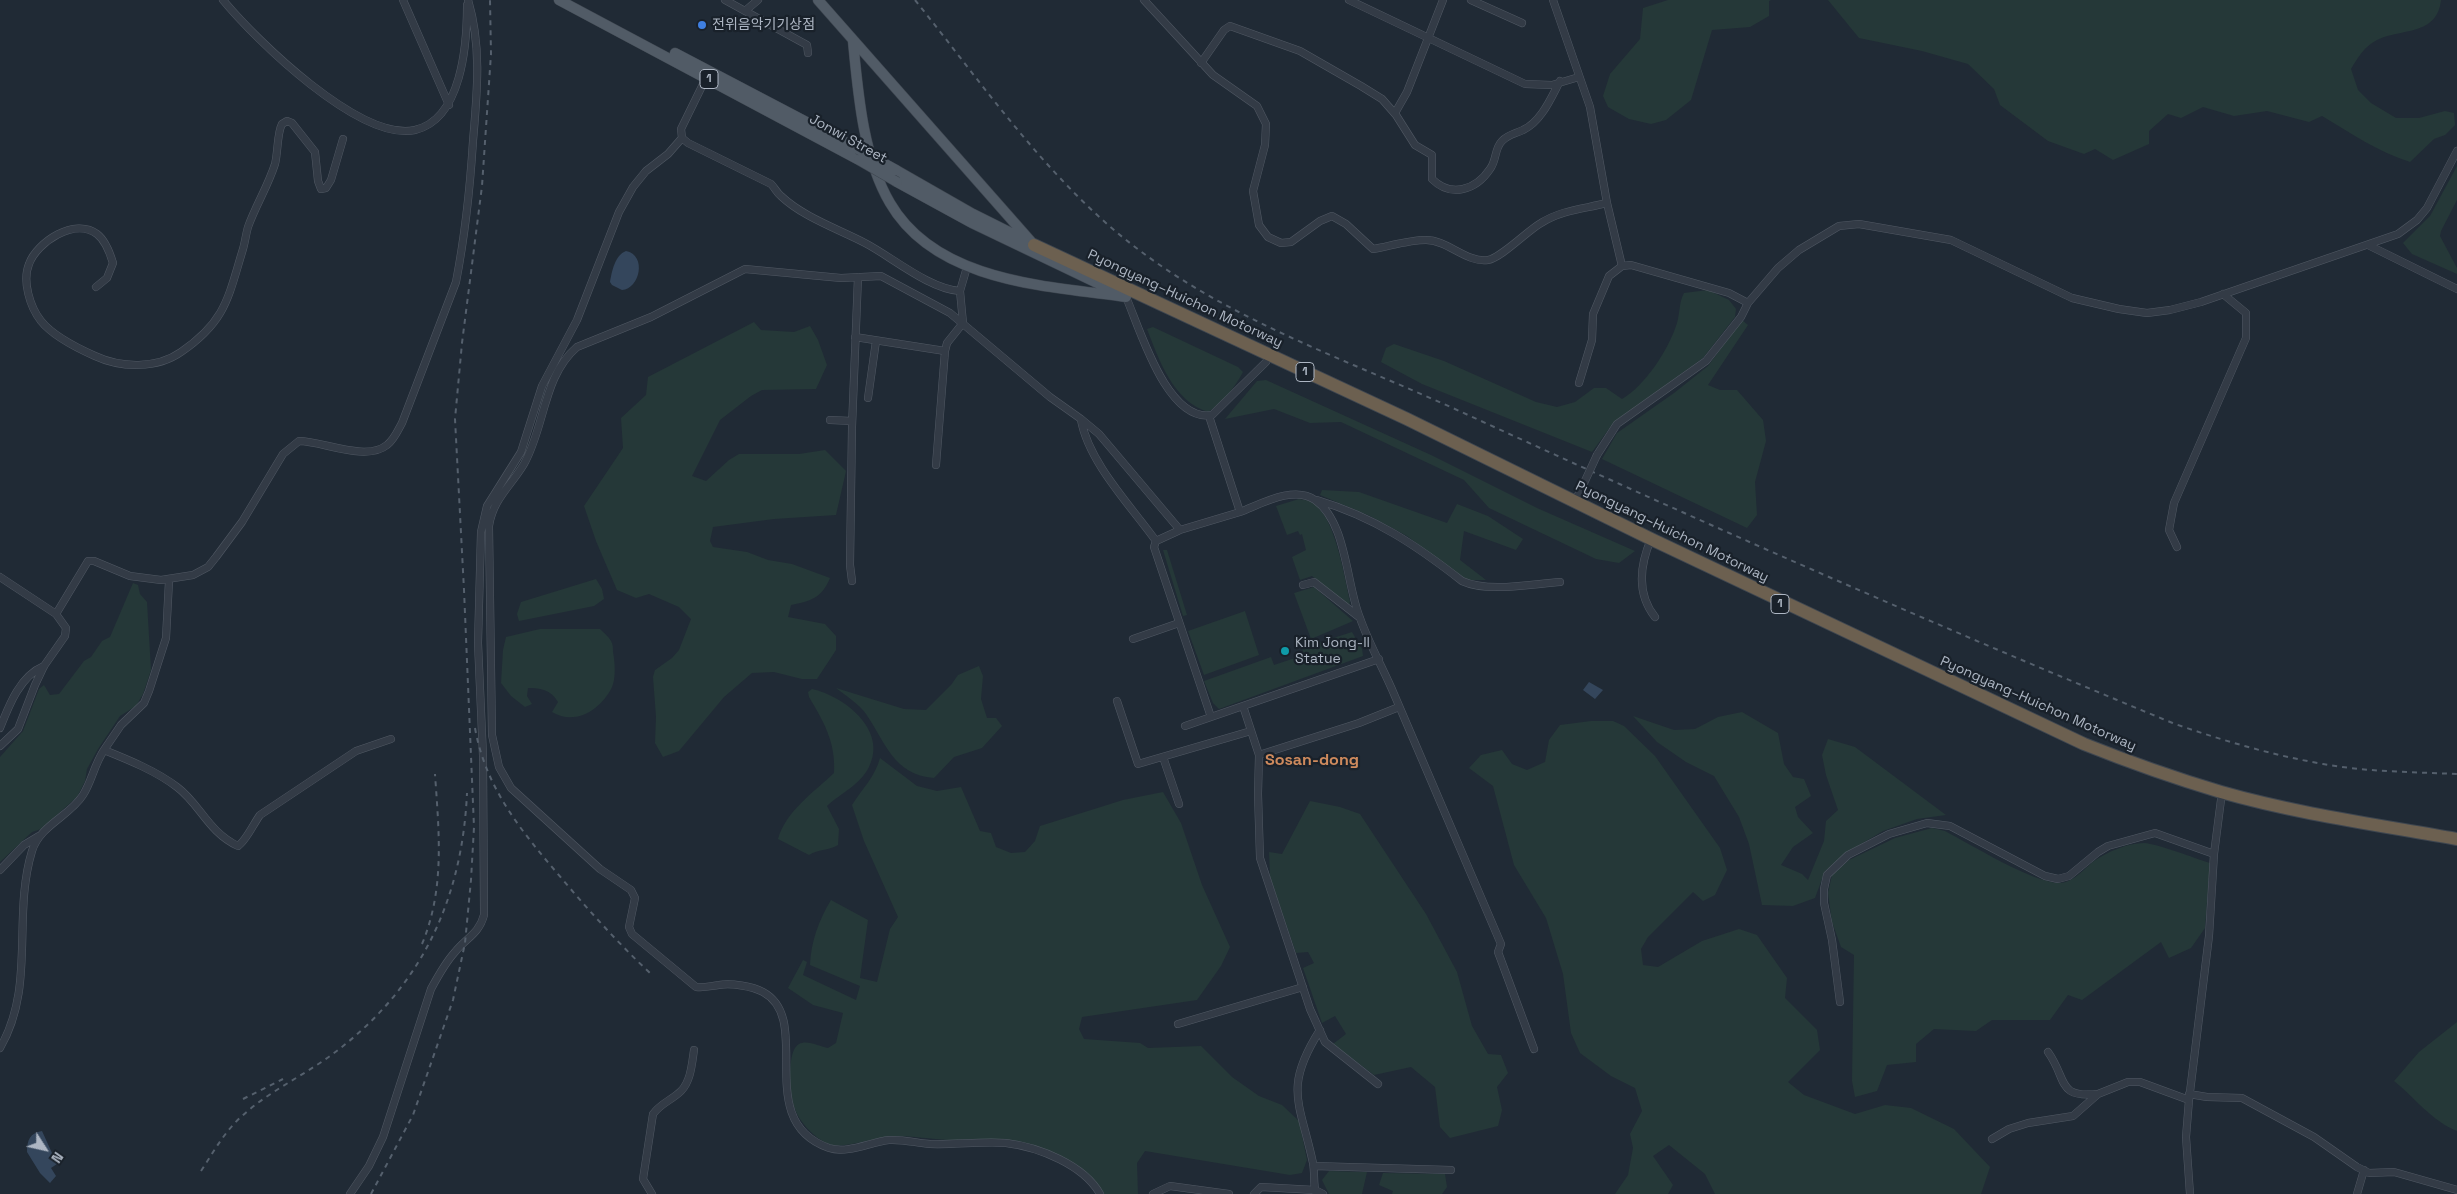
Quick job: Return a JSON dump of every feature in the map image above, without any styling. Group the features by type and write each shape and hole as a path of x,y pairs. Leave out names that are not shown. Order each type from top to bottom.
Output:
{"highway":[{"name":"Pyongyang–Huichon Motorway","path":"1034,245 1407,419 1574,504"},
{"name":"Pyongyang–Huichon Motorway","path":"1126,297 1574,504 2084,744 2150,770 2222,794 2457,843"},
{"name":"Pyongyang–Huichon Motorway","path":"2222,794 2457,839"}],"main road":[{"name":"Jonwi Street","path":"559,0 859,160 989,232 1126,297"},
{"name":"Jonwi Street","path":"572,0 858,148 973,214 1034,245"},
{"path":"818,0 1034,245"},
{"path":"853,41 859,95 868,146 890,203 903,220 930,246 967,267 1043,286 1126,297"}],"street":[{"path":"222,0 258,40 315,89 359,115 389,127 416,130 438,117 449,105 462,59 467,28 467,0"},
{"path":"403,0 449,105"},
{"path":"56,614 88,560 130,576 169,581 193,576 208,567 242,522 283,454 299,441 336,448 374,450 388,445 402,422 456,282 461,258 472,167 477,57 476,35 467,0"},
{"path":"725,0 807,45 808,54"},
{"path":"745,11 758,0"},
{"path":"1144,0 1213,75 1257,106 1266,124 1265,145 1253,191 1256,209 1259,225 1268,237 1281,243 1291,242 1320,221 1332,216 1346,224 1373,249 1427,240 1443,244 1472,257 1487,260 1497,256 1522,234 1562,212 1606,204"},
{"path":"1349,0 1525,84 1552,85 1578,77"},
{"path":"1394,113 1407,92 1443,0"},
{"path":"1471,0 1522,24"},
{"path":"1553,0 1578,77 1590,107 1606,204 1622,266"},
{"path":"1201,63 1224,30 1230,26 1300,51 1382,99 1394,113 1415,145 1432,155 1432,179 1449,190 1463,190 1477,184 1491,168 1496,149 1504,140 1533,123 1544,110 1560,82"},
{"path":"350,1194 369,1166 383,1137 432,989 443,966 456,950 476,932 482,921 483,756 478,643 481,532 487,506 521,452 542,386 577,320 620,212 633,187 646,171 668,154 682,138 681,129 706,78"},
{"path":"96,287 107,278 113,263 102,239 90,230 78,229 57,235 44,245 29,264 28,287 38,315 47,327 70,343 99,358 121,364 147,364 168,360 176,356 205,334 218,318 228,301 249,225 272,172 278,151 282,124 287,121 292,123 315,152 318,180 321,189 326,188 331,180 343,139"},
{"path":"682,138 772,184 780,195 801,210 867,244 921,276 952,290 960,291"},
{"path":"1574,504 1598,455 1617,424 1706,361 1741,317 1748,303 1778,268 1799,250 1839,226 1859,224 1951,240 2072,298 2119,309 2147,313 2170,310 2223,294 2398,234 2417,220 2427,208 2457,151"},
{"path":"2368,245 2457,288"},
{"path":"1580,383 1592,340 1593,314 1609,276 1622,266 1631,265 1729,293 1748,303"},
{"path":"936,465 945,351 947,343 963,323 960,291 967,267"},
{"path":"1100,1194 1086,1176 1066,1162 1014,1145 931,1144 892,1140 840,1150 814,1140 800,1129 791,1109 785,1067 786,1031 775,1003 762,992 754,989 728,984 696,987 660,959 632,934 629,927 635,898 631,890 600,870 511,788 499,766 492,735 489,526 491,512 497,500 525,462 557,372 570,353 577,347 651,317 746,269 841,278 881,276 943,309 963,323 1050,397 1099,434 1180,530"},
{"path":"852,581 850,565 852,421 858,277"},
{"path":"2177,548 2169,530 2174,504 2246,338 2246,313 2223,294"},
{"path":"1126,297 1151,356 1173,396 1195,414 1204,417 1209,416 1230,400 1266,362"},
{"path":"856,337 945,351"},
{"path":"566,340 577,347"},
{"path":"868,398 876,341"},
{"path":"1209,416 1240,512"},
{"path":"830,420 852,421"},
{"path":"1081,420 1084,437 1099,462 1156,541"},
{"path":"1210,717 1154,547 1156,541 1180,530 1288,495 1303,494 1332,504 1399,535 1470,585 1488,587 1560,582"},
{"path":"1314,499 1325,508 1340,541 1359,617 1379,659 1501,944 1498,952 1534,1049"},
{"path":"1650,540 1642,568 1642,588 1644,599 1655,617"},
{"path":"0,576 56,614 66,628 65,636 44,666 18,730 0,746"},
{"path":"0,870 24,845 40,835 83,795 95,763 121,724 144,703 166,638 169,581"},
{"path":"1303,585 1314,582 1359,617"},
{"path":"1133,639 1180,623"},
{"path":"1185,726 1379,659"},
{"path":"0,728 23,682 34,670 44,666"},
{"path":"1117,701 1138,764 1251,730"},
{"path":"1243,706 1259,755 1260,858 1303,987 1325,1042 1378,1084"},
{"path":"1259,755 1359,723 1399,707"},
{"path":"104,750 151,772 179,788 209,825 238,846 244,843 250,828 260,815 356,751 390,739"},
{"path":"1163,757 1179,804"},
{"path":"2190,1194 2186,1137 2189,1097 2209,936 2214,854 2222,794"},
{"path":"1840,1002 1832,940 1824,903 1827,875 1848,855 1889,834 1927,823 1950,826 2045,876 2058,879 2069,876 2108,846 2155,833 2214,854"},
{"path":"0,1048 18,1004 23,976 22,914 32,850 40,835"},
{"path":"1178,1024 1303,987"},
{"path":"1315,1192 1314,1166 1296,1092 1298,1071 1305,1053 1320,1030"},
{"path":"652,1194 644,1179 653,1114 658,1107 681,1091 688,1081 694,1050"},
{"path":"2048,1052 2066,1088 2072,1094 2079,1096 2098,1094 2128,1082 2140,1082 2189,1097 2242,1098 2314,1137 2369,1173 2394,1172 2457,1190"},
{"path":"1992,1139 2009,1128 2073,1116 2098,1094"},
{"path":"1314,1166 1451,1170"},
{"path":"2357,1194 2364,1170"},
{"path":"1153,1194 1170,1186 1229,1194"},
{"path":"1254,1194 1261,1187 1323,1194"}],"shaded area":[{"path":"1668,0 1771,0 1769,1 1769,16 1750,27 1712,30 1691,100 1666,120 1651,124 1629,119 1608,107 1603,96 1610,74 1640,39 1643,8"},
{"path":"1828,0 2441,0 2438,12 2433,20 2417,29 2377,40 2365,49 2351,69 2358,90 2371,103 2396,118 2419,118 2445,111 2454,113 2455,125 2445,135 2434,139 2410,162 2376,148 2322,116 2309,122 2267,111 2234,116 2203,107 2181,118 2168,114 2149,131 2149,144 2113,160 2095,149 2084,154 2048,141 2000,105 1994,89 1968,64 1922,51 1859,38"},
{"path":"2457,166 2457,200 2440,236 2457,268 2457,274 2412,254 2403,243 2430,216"},
{"path":"1708,290 1729,300 1736,309 1735,317 1703,358 1619,419 1611,426 1592,452 1422,384 1381,362 1386,348 1394,344 1444,361 1536,402 1557,407 1575,402 1594,388 1606,388 1622,399 1639,385 1662,355 1677,323 1684,293"},
{"path":"1742,320 1748,325 1708,385 1720,390 1737,390 1763,420 1766,441 1755,482 1757,515 1747,528 1602,459 1617,433 1674,393 1708,366"},
{"path":"754,322 761,330 794,332 810,326 818,340 827,365 816,389 762,390 751,396 720,420 692,476 706,481 729,460 739,454 799,454 825,450 846,471 836,515 774,519 713,527 710,541 713,547 747,552 768,560 792,564 830,578 827,585 815,598 791,605 788,617 825,624 836,636 836,650 817,679 802,679 774,672 752,673 724,697 679,751 663,757 655,743 656,717 653,677 655,670 672,658 679,650 691,619 679,607 649,594 636,598 617,590 596,541 584,506 623,448 621,418 646,395 648,377"},
{"path":"1153,327 1238,367 1243,372 1219,404 1208,412 1196,407 1176,389 1162,366 1147,329"},
{"path":"1266,380 1431,455 1537,508 1635,551 1619,563 1596,559 1489,508 1464,480 1341,422 1310,423 1274,409 1225,419 1257,381"},
{"path":"1322,490 1359,492 1447,523 1457,504 1488,516 1523,539 1516,550 1464,531 1460,560 1486,580 1465,580 1407,536 1370,516 1320,495"},
{"path":"1299,499 1310,501 1319,508 1326,518 1337,546 1350,601 1349,606 1312,576 1300,580 1292,557 1306,550 1302,534 1300,535 1298,531 1287,535 1276,506"},
{"path":"1163,550 1167,550 1187,615 1183,616"},
{"path":"596,579 602,589 604,599 594,606 519,621 517,614 521,602"},
{"path":"133,583 138,585 140,594 147,602 151,670 143,694 136,706 120,716 98,749 87,769 85,781 77,797 41,829 32,832 0,862 0,757 23,731 39,689 44,685 50,695 59,694 84,661 91,657 102,641 110,637"},
{"path":"1314,587 1353,621 1311,639 1294,593"},
{"path":"1245,611 1259,655 1204,675 1188,631"},
{"path":"540,629 600,629 610,640 613,645 615,675 612,687 601,703 594,709 578,716 561,716 552,712 558,702 552,695 545,690 533,688 528,688 527,696 532,704 525,707 511,696 501,683 503,650 506,637"},
{"path":"1352,632 1362,649 1363,656 1219,709 1213,703 1204,681 1271,657 1274,665 1304,655 1302,648"},
{"path":"979,666 983,676 981,699 987,718 996,718 1002,726 982,748 954,757 934,778 909,771 899,764 863,710 836,688 904,709 926,710 951,685 958,675"},
{"path":"812,689 837,699 860,717 868,728 873,740 873,753 869,767 861,779 827,806 839,829 838,845 809,855 778,839 787,820 794,811 834,773 831,742 820,715 809,697 808,692"},
{"path":"1742,712 1778,733 1784,764 1793,777 1804,779 1811,796 1795,807 1798,817 1813,833 1793,847 1781,865 1802,874 1808,880 1824,841 1826,821 1838,810 1826,775 1822,755 1828,739 1855,747 1946,815 1917,819 1883,831 1851,850 1825,871 1815,898 1793,906 1762,905 1749,844 1739,817 1714,776 1686,762 1657,742 1633,716 1674,730 1695,729 1718,717"},
{"path":"1591,721 1613,721 1624,726 1655,756 1720,848 1727,870 1715,895 1703,901 1693,892 1648,937 1641,949 1643,965 1658,967 1702,941 1739,929 1757,935 1787,978 1785,998 1817,1030 1820,1050 1788,1082 1804,1095 1855,1114 1885,1105 1911,1108 1954,1129 1990,1167 1981,1194 1715,1194 1705,1174 1669,1145 1653,1156 1673,1185 1668,1194 1615,1194 1628,1175 1633,1148 1630,1134 1642,1111 1635,1088 1611,1076 1580,1053 1571,1033 1563,974 1546,918 1514,865 1493,786 1469,768 1481,755 1502,750 1512,764 1527,770 1545,762 1549,740 1560,725"},
{"path":"880,758 917,786 937,791 961,787 980,831 991,833 996,847 1011,853 1025,852 1035,841 1040,826 1123,800 1163,792 1181,823 1202,885 1230,947 1221,966 1197,1000 1082,1017 1079,1029 1084,1039 1140,1043 1148,1048 1201,1046 1232,1077 1259,1096 1282,1105 1299,1121 1307,1160 1302,1173 1290,1175 1145,1151 1137,1163 1138,1194 1104,1194 1096,1183 1076,1165 1052,1152 1026,1143 997,1139 948,1140 895,1136 837,1146 826,1143 810,1131 797,1114 793,1103 790,1072 793,1052 802,1043 812,1043 828,1048 836,1043 843,1013 813,1005 788,988 803,960 807,962 803,975 856,1000 860,986 810,965 816,931 831,900 868,920 860,978 877,982 890,929 898,917 864,841 852,805 872,777"},
{"path":"1310,801 1340,807 1360,814 1426,914 1457,972 1472,1026 1488,1054 1501,1055 1508,1073 1497,1087 1502,1110 1498,1126 1450,1138 1440,1127 1435,1087 1411,1067 1374,1075 1333,1044 1346,1034 1335,1016 1322,1023 1303,968 1314,963 1308,952 1296,953 1270,877 1269,852 1282,854"},
{"path":"1932,828 1945,831 2018,870 2047,881 2059,883 2074,878 2105,854 2138,843 2158,846 2210,863 2205,928 2191,948 2169,958 2161,942 2082,1000 2068,995 2050,1020 1992,1020 1976,1031 1934,1029 1916,1044 1916,1062 1887,1065 1877,1091 1855,1097 1852,1081 1854,955 1841,947 1832,922 1828,893 1832,875 1849,860 1895,838"},
{"path":"2457,1022 2457,1131 2432,1115 2394,1081 2419,1052"},
{"path":"1329,1171 1367,1172 1362,1194 1329,1194 1322,1180"},
{"path":"1383,1173 1445,1174 1447,1187 1442,1194 1392,1194 1393,1191 1379,1185"}],"water":[{"path":"626,251 633,254 637,259 639,272 633,284 622,290 610,282 613,268 619,256"},
{"path":"1589,682 1603,690 1595,699 1583,690"},
{"path":"42,1131 57,1164 51,1168 56,1176 50,1183 40,1173 27,1152 32,1135"}],"railway":[{"path":"371,1194 413,1115 453,1000 465,943 474,827 455,419 462,343 482,186 491,54 490,0"},
{"path":"915,0 1021,134 1079,197 1143,253 1180,279 1219,302 1301,342 1426,396 1643,495 1820,573 2175,724 2248,747 2323,764 2373,770 2457,774"},
{"path":"475,728 480,750 488,771 497,791 520,828 548,863 616,940 651,974"},
{"path":"422,944 434,903 439,860 435,774"},
{"path":"201,1171 225,1135 242,1116 263,1099 319,1064 361,1031 388,1003 411,973 430,941 445,907 456,871 463,833 467,793"},
{"path":"243,1099 283,1079"}],"place":[{"name":"전위음악기기상점","path":"702,25"},
{"name":"Kim Jong-Il Statue","path":"1285,651"}],"district":[{"name":"Sosan-dong","path":"1312,761"}]}
